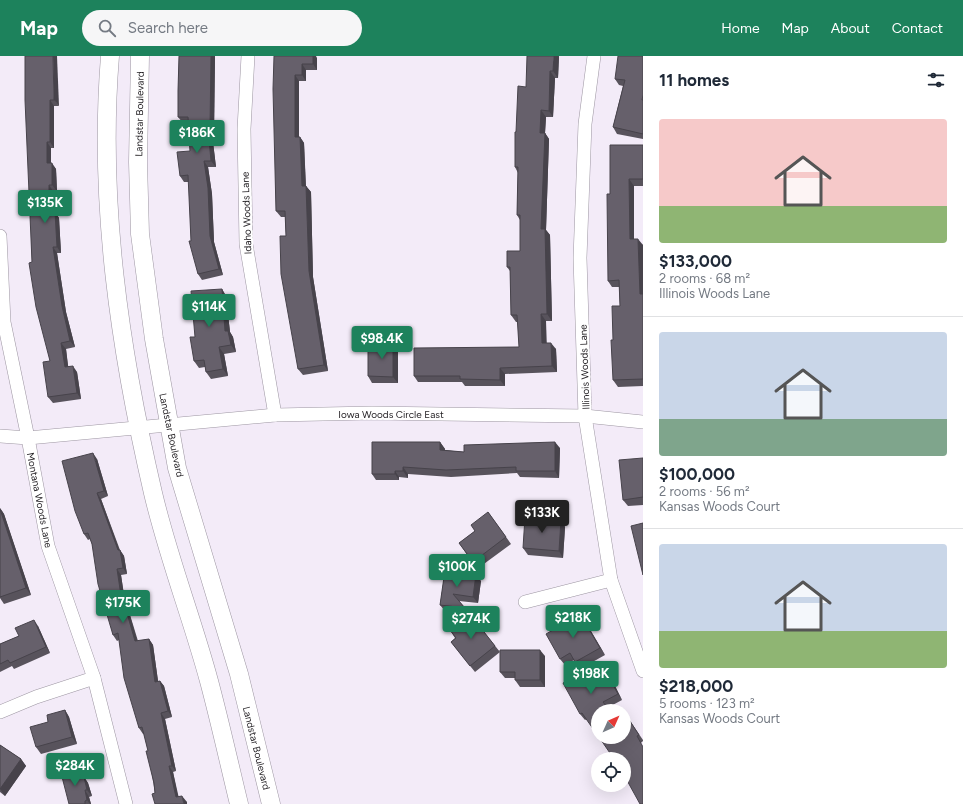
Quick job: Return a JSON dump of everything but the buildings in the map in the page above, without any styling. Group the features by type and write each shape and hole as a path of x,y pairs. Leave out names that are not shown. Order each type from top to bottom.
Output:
{"street":[{"path":"110,56 107,150 110,237 123,346 154,496 209,681 239,804"},
{"name":"Landstar Boulevard","path":"140,56 138,162 140,234 154,339 169,425 177,468 239,674 271,804"},
{"name":"Idaho Woods Lane","path":"248,56 244,129 246,244 275,415"},
{"name":"Illinois Woods Lane","path":"594,56 585,124 580,258 585,416 612,580 643,671"},
{"name":"Montana Woods Lane","path":"0,236 4,322 48,546 94,678 126,804"},
{"name":"Iowa Woods Circle East","path":"0,436 28,438 275,415 372,413 585,416 643,422"},
{"path":"525,602 612,580"},
{"path":"0,712 36,696 94,678"}]}
